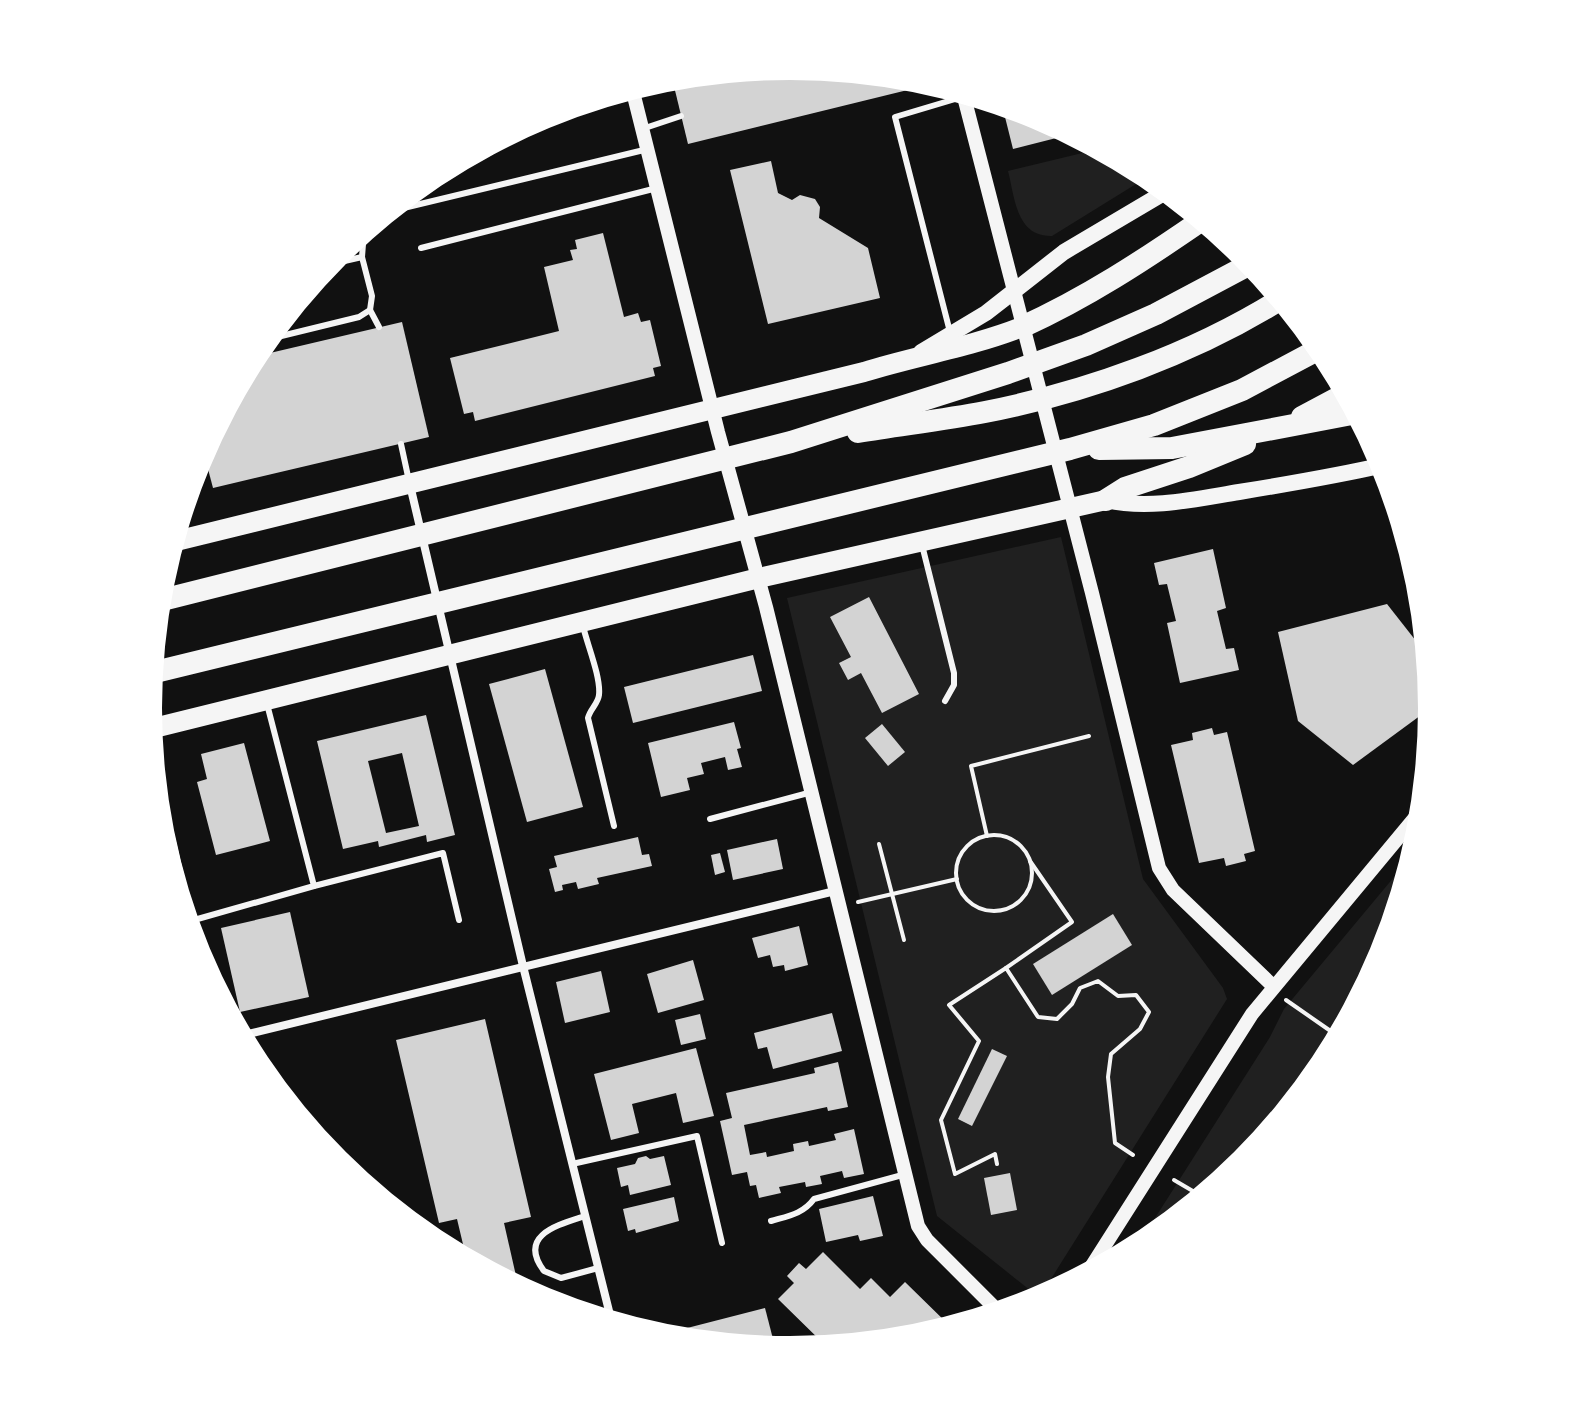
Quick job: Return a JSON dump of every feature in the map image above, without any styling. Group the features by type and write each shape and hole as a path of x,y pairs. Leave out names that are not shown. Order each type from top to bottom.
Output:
{"highway":[{"path":"1022,327 1065,308 1193,226"},
{"path":"172,597 791,442 1086,345 1169,307 1239,270"},
{"path":"791,442 987,411 1072,390 1194,345 1271,304"},
{"path":"163,670 1070,449 1154,425 1228,396 1309,354"},
{"path":"1106,500 1125,488 1189,467 1255,440 1336,398"},
{"path":"1070,449 1172,448 1345,415"}],"main road":[{"path":"913,357 986,313 1064,252 1156,198"},
{"path":"185,539 864,372 993,339 1022,327"},
{"path":"162,726 759,578 1069,507 1106,500 1129,505 1197,499 1371,468"}],"street":[{"path":"635,99 759,578 923,1235 991,1304"},
{"path":"967,105 1159,868 1173,890 1273,986"},
{"path":"410,485 523,966 609,1310"},
{"path":"1098,1256 1252,1014 1407,827"},
{"path":"252,1033 835,891"}],"lane":[{"path":"948,100 895,117 951,336"},
{"path":"642,129 681,116"},
{"path":"413,206 648,149"},
{"path":"421,248 657,188"},
{"path":"363,248 372,296 370,310 379,327"},
{"path":"351,260 362,257"},
{"path":"284,335 359,317 370,310"},
{"path":"401,444 410,485"},
{"path":"921,541 954,673 954,685 945,701"},
{"path":"582,623 599,690 597,703 588,718 614,826"},
{"path":"267,700 314,886"},
{"path":"710,819 812,792"},
{"path":"198,919 443,853 459,920"},
{"path":"572,1164 697,1136 722,1243"},
{"path":"771,1221 808,1208 814,1199 906,1174"},
{"path":"585,1216 546,1231 537,1243 536,1253 544,1271 561,1278 598,1268"}],"path":[{"path":"987,836 971,766 1089,736"},
{"path":"997,1164 995,1154 955,1174 941,1120 979,1041 949,1005 1072,922 1023,849 1013,840 987,836 965,849 958,860 957,879 964,896 972,905 983,910 1007,909 1017,903 1031,883 1029,859"},
{"path":"879,844 904,940"},
{"path":"858,902 957,879"},
{"path":"1006,968 1038,1017 1057,1019 1072,1004 1080,988 1098,981 1118,996 1136,995 1149,1012 1140,1029 1111,1054 1109,1066 1115,1143 1133,1155"},
{"path":"1286,1000 1330,1030"},
{"path":"1174,1180 1192,1191"}],"shaded area":[{"path":"1083,153 1136,184 1052,236 1040,235 1024,223 1019,214 1008,171"},
{"path":"1061,537 1143,879 1223,988 1227,999 1050,1280 1029,1290 937,1216 787,598"},
{"path":"1396,875 1371,949 1313,1058 1263,1123 1234,1153 1153,1221 1270,1037 1284,1009"}],"building":[{"path":"790,80 831,81 905,91 688,144 675,91 749,81"},
{"path":"1005,118 1054,139 1013,149"},
{"path":"771,161 778,193 792,200 800,195 815,199 820,207 819,218 868,248 880,298 768,324 730,170"},
{"path":"603,233 624,317 638,313 641,322 650,320 661,366 653,368 655,376 475,421 473,412 464,414 450,358 559,331 544,267 573,260 570,250 577,249 575,240"},
{"path":"402,322 429,437 213,488 209,468 246,394 272,353"},
{"path":"1213,549 1226,608 1217,611 1226,649 1234,648 1239,670 1180,683 1167,623 1176,621 1167,584 1159,585 1154,563"},
{"path":"869,597 919,694 882,713 861,673 848,680 839,663 851,657 830,617"},
{"path":"1387,604 1414,639 1418,717 1353,765 1298,721 1278,632"},
{"path":"753,655 762,691 633,723 624,687"},
{"path":"545,669 583,807 527,822 489,684"},
{"path":"426,715 455,835 427,842 426,835 379,847 378,841 343,849 317,741","holes":["402,753 419,826 386,833 368,761"]},
{"path":"734,722 742,767 728,770 725,757 701,763 704,774 687,778 690,790 661,797 648,743"},
{"path":"882,724 905,752 888,766 865,738"},
{"path":"1212,728 1214,735 1227,732 1255,851 1244,854 1246,861 1226,866 1224,858 1199,863 1171,745 1193,740 1192,733"},
{"path":"244,743 270,841 216,855 197,782 207,779 201,754"},
{"path":"638,837 642,855 649,854 652,866 597,878 599,884 578,889 576,882 562,885 563,890 555,892 549,869 557,867 554,856"},
{"path":"777,839 783,869 733,880 727,850"},
{"path":"720,853 725,872 715,875 711,855"},
{"path":"290,912 309,997 240,1012 221,928"},
{"path":"1113,914 1132,945 1052,995 1033,964"},
{"path":"799,926 808,965 785,971 784,965 773,967 770,955 758,958 752,938"},
{"path":"693,960 704,1000 658,1013 647,974"},
{"path":"601,971 610,1012 565,1023 556,982"},
{"path":"832,1013 842,1051 773,1069 767,1047 758,1049 754,1033"},
{"path":"700,1014 706,1039 681,1045 675,1020"},
{"path":"485,1019 531,1217 504,1223 516,1274 463,1245 457,1219 439,1223 396,1040"},
{"path":"696,1048 714,1116 683,1123 676,1093 632,1104 639,1133 611,1140 594,1074"},
{"path":"992,1049 1007,1056 972,1126 958,1119"},
{"path":"838,1062 848,1107 828,1111 827,1107 744,1125 750,1155 766,1152 767,1157 794,1151 793,1144 808,1141 809,1146 836,1140 834,1134 854,1129 864,1174 844,1178 842,1171 820,1176 822,1184 806,1187 805,1182 779,1187 781,1193 759,1198 756,1185 750,1186 747,1172 732,1175 720,1121 732,1118 726,1093 815,1073 814,1068"},
{"path":"646,1156 650,1159 664,1156 671,1185 630,1195 628,1185 621,1187 617,1168 635,1164 638,1158"},
{"path":"1010,1173 1017,1210 991,1215 984,1178"},
{"path":"873,1196 883,1236 860,1241 858,1235 826,1242 819,1209"},
{"path":"674,1197 679,1221 636,1233 635,1229 628,1231 623,1209"},
{"path":"823,1252 860,1289 871,1278 890,1297 905,1282 942,1318 872,1332 816,1336 778,1299 794,1283 787,1276 799,1263 806,1269"},
{"path":"765,1308 772,1337 749,1336 686,1328"}]}
